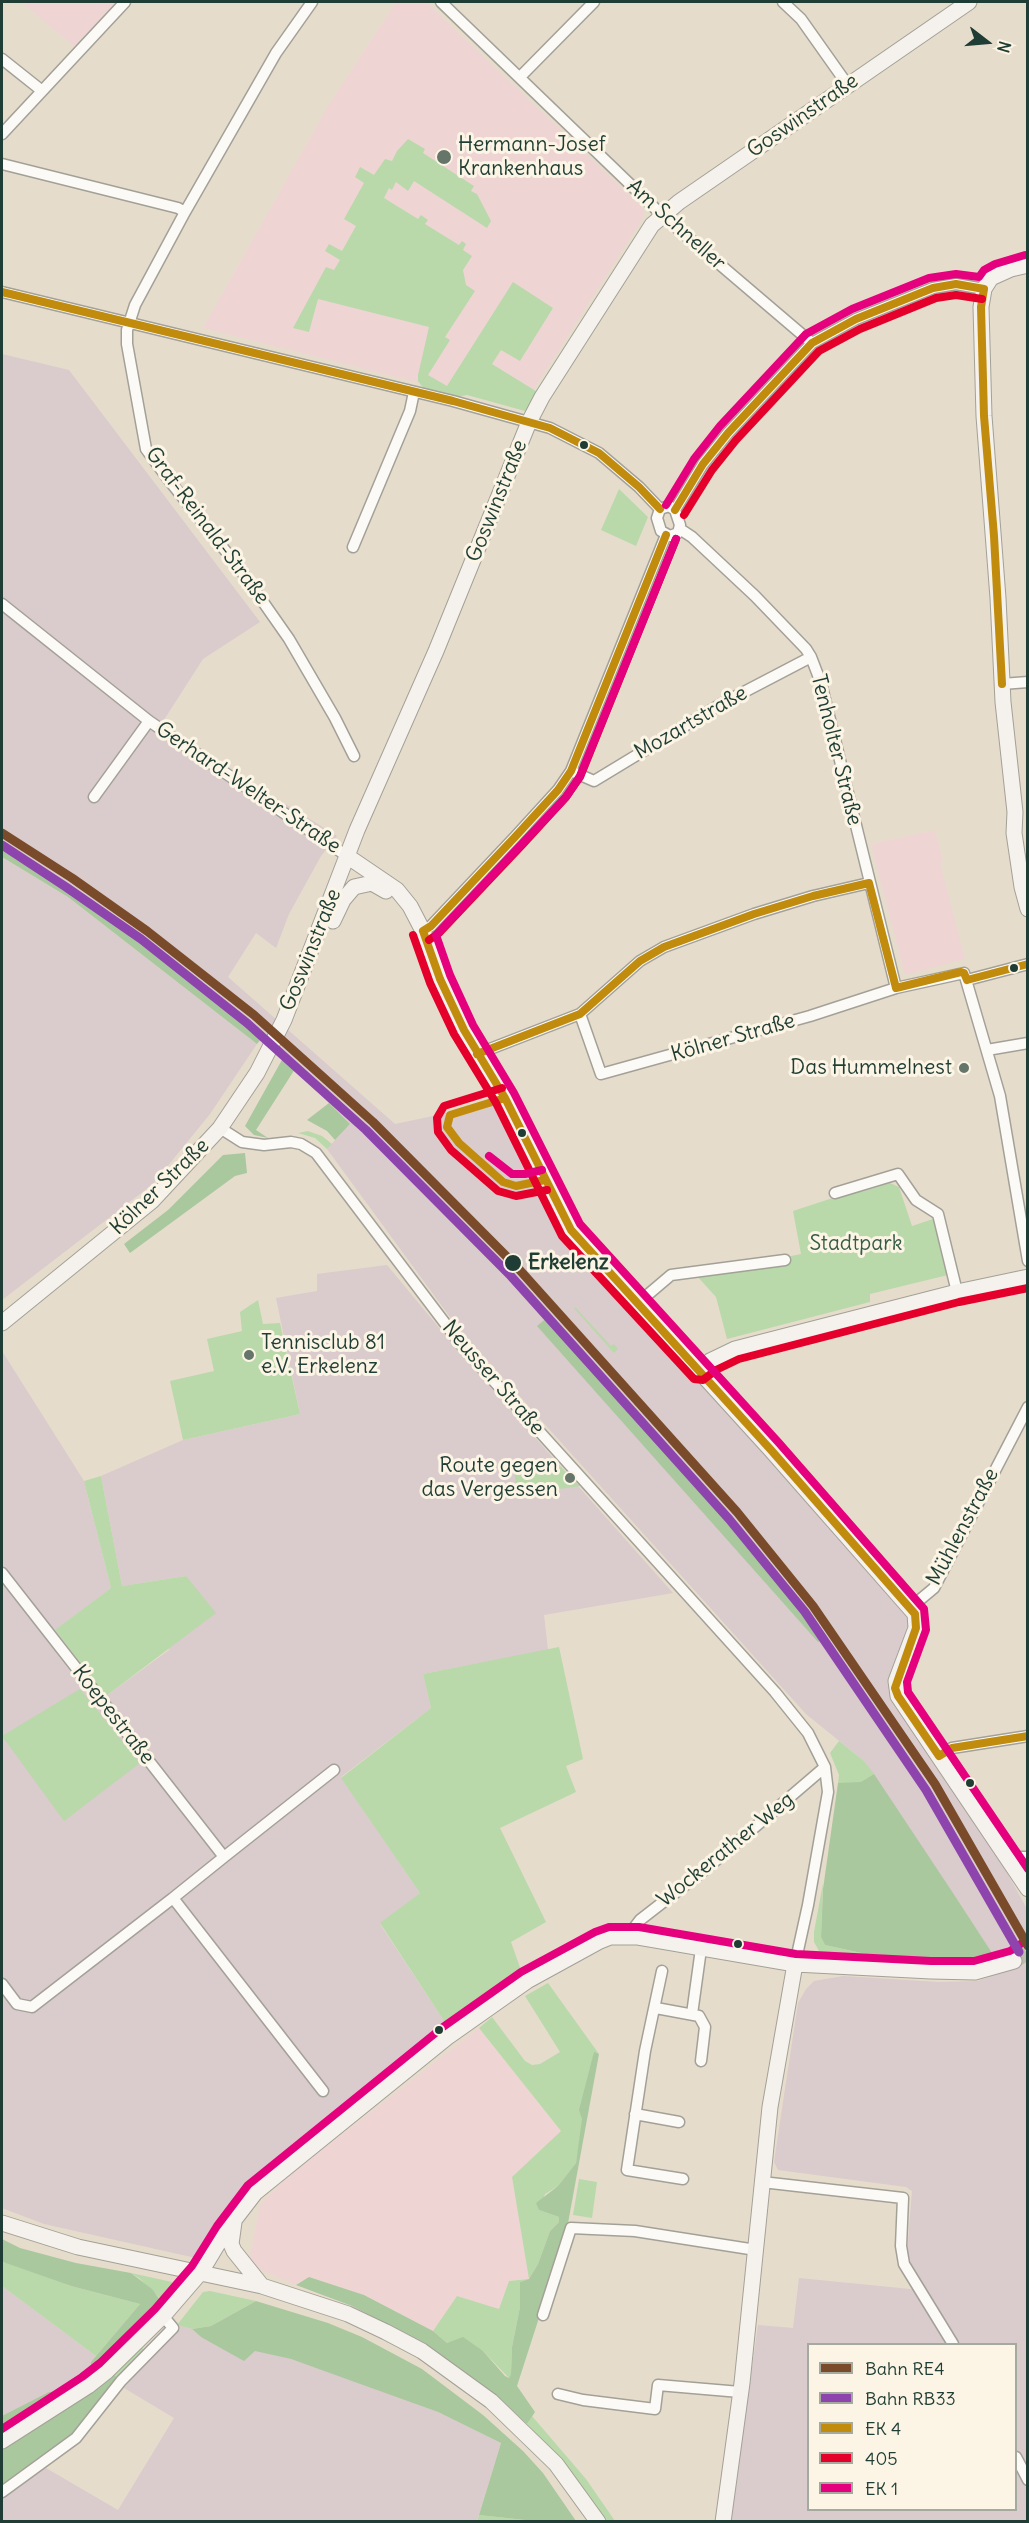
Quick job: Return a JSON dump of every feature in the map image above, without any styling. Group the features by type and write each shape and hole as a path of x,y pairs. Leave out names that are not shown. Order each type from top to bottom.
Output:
{"street":[{"path":"2,134 125,2"},
{"name":"Graf-Reinald-Straße","path":"312,2 276,53 185,212 135,305 129,323 127,344 146,449 240,569 289,639 335,718 354,756"},
{"name":"Am Schneller","path":"441,2 663,216 812,343"},
{"path":"520,77 594,2"},
{"path":"783,2 801,19 847,84"},
{"name":"Goswinstraße","path":"284,1020 347,856 440,640 529,422 542,397 647,234 663,216 847,84 969,2"},
{"path":"2,59 41,90"},
{"path":"2,164 178,208 185,212"},
{"path":"1028,265 991,278 984,289 981,307 984,416 994,536 1002,684 1015,812 1014,833 1022,887 1028,909"},
{"path":"675,510 703,464 728,433 812,343 856,318 933,288 957,284 984,289"},
{"path":"2,292 414,392 550,428 600,453 660,509"},
{"path":"353,547 410,411 414,392"},
{"path":"669,506 675,510 680,529 674,535 666,535 661,531 657,518 660,509 669,506"},
{"name":"Tenholter Straße","path":"680,529 692,537 755,596 811,657 821,682 896,987"},
{"path":"423,931 431,926 515,837 571,771 666,535"},
{"name":"Gerhard-Welter-Straße","path":"2,604 149,721 347,856"},
{"name":"Mozartstraße","path":"571,771 594,780 721,704 811,657"},
{"path":"1002,684 1028,682"},
{"name":"Gerhard-Welter-Straße","path":"94,797 149,721"},
{"path":"347,856 397,890 410,906 423,931 440,979 477,1054 505,1098 571,1230 699,1370 910,1608 917,1621 896,1681 895,1688 898,1696 1028,1889"},
{"path":"303,971 313,967 343,900 354,888 372,883 389,893 397,890"},
{"path":"477,1054 580,1014 640,961 664,947 777,907 837,889 869,883"},
{"name":"Kölner Straße","path":"580,1014 601,1074 810,1016 896,987 961,972 967,980 1028,964"},
{"path":"967,980 1006,1123 1028,1261"},
{"name":"Kölner Straße","path":"2,1323 152,1201 220,1128 256,1073 284,1020"},
{"path":"987,1050 1028,1043"},
{"name":"Neusser Straße","path":"220,1128 237,1140 250,1144 291,1142 301,1144 316,1153 463,1347 775,1692 808,1733 825,1767 828,1792 770,2107 741,2392 723,2522"},
{"path":"835,1193 898,1174 916,1200 938,1214 957,1292"},
{"path":"638,1304 671,1275 785,1260"},
{"path":"699,1370 710,1361 735,1349 957,1292 1028,1277"},
{"name":"Mühlenstraße","path":"910,1608 934,1588 1028,1407"},
{"name":"Koepestraße","path":"2,1573 224,1857"},
{"path":"939,1756 952,1748 1028,1736"},
{"name":"Wockerather Weg","path":"627,1937 640,1920 707,1868 825,1767"},
{"path":"2,1984 17,2004 32,2007 334,1770"},
{"path":"1008,1857 1028,1857"},
{"path":"173,1898 323,2091"},
{"path":"2,2441 88,2386 107,2371 163,2316 201,2272 234,2220 255,2193 449,2036 526,1981 600,1941 610,1937 627,1937 795,1964 975,1972 1014,1961"},
{"path":"692,2014 701,1949"},
{"path":"662,1971 656,2008 652,2014 627,2170 683,2178"},
{"path":"656,2008 699,2016 705,2027 700,2061"},
{"path":"635,2114 679,2122"},
{"path":"762,2182 903,2198 901,2246 904,2264 951,2343"},
{"path":"234,2220 231,2244 262,2286"},
{"path":"2,2223 78,2247 262,2286 348,2314 422,2351 491,2401 533,2440 556,2464 598,2522"},
{"path":"543,2314 571,2228 635,2231 756,2250"},
{"path":"2,2492 76,2438 121,2381 173,2328 163,2316"},
{"path":"558,2394 584,2400 655,2409 658,2385 741,2392"},
{"path":"1017,2459 1028,2480"}],"shaded area":[{"path":"21,2 120,2 76,48"},
{"name":"Hermann-Josef Krankenhaus","path":"396,2 426,2 643,208 643,218 523,406 519,408 203,328 328,106"},
{"path":"2,354 69,370 260,622 203,659 160,726 337,836 321,856 289,914 276,948 256,933 228,977 395,1124 443,1114 493,1098 554,1217 663,1343 886,1586 913,1624 894,1665 889,1682 890,1693 1001,1862 1027,1909 1027,2521 730,2521 758,2325 793,2328 799,2278 920,2290 908,2266 907,2254 912,2191 906,2187 778,2170 774,2162 798,2003 814,1981 843,1976 939,1982 978,1981 1014,1968 996,1959 864,1761 806,1714 458,1328 327,1149 350,1124 283,1058 193,980 100,910 2,845"},
{"path":"935,830 943,861 940,863 965,959 905,975 871,844"},
{"path":"2,857 68,897 257,1044 210,1114 153,1184 2,1300"},
{"path":"387,1265 460,1353 673,1593 544,1615 548,1650 423,1674 431,1708 341,1777 420,1893 380,1924 448,2027 331,2118 227,2210 196,2258 44,2224 2,2208 2,1351 84,1481 111,1588 45,1638 95,1704 169,1650 186,1576 122,1586 101,1476 183,1440 300,1414 276,1298 317,1291 317,1274"},
{"path":"479,2028 561,2131 512,2177 529,2279 509,2281 499,2309 457,2296 433,2331 364,2295 309,2277 296,2285 252,2266 249,2261 260,2205 288,2176"},
{"path":"2,2286 96,2356 91,2362 89,2380 63,2399 2,2419"},
{"path":"177,2325 192,2329 201,2337 291,2359 346,2378 438,2412 501,2443 477,2521 2,2521 2,2498 46,2468 118,2510 174,2418 124,2388"}],"green space":[{"path":"408,139 425,149 423,153 474,186 471,191 477,194 491,221 487,228 414,181 408,191 396,182 392,190 389,188 384,198 418,219 421,215 428,220 425,224 459,245 462,241 466,244 463,250 472,256 463,270 466,285 475,291 445,337 450,340 428,375 447,386 513,282 553,308 520,361 501,350 492,364 539,393 530,409 525,411 467,395 452,398 424,389 418,381 418,375 429,327 318,299 309,332 293,328 326,267 334,270 340,260 325,251 329,244 342,251 356,226 344,219 364,183 355,177 360,167 374,175 385,159 392,161 397,151"},
{"path":"619,489 648,517 636,546 601,530"},
{"path":"2,845 100,910 193,980 261,1039 257,1044 68,897 2,857"},
{"path":"283,1058 295,1069 256,1130 268,1138 254,1135 245,1126"},
{"path":"329,1103 350,1124 335,1140 327,1131 307,1120"},
{"path":"308,1131 322,1136 332,1144 327,1149 315,1138 298,1133"},
{"path":"245,1153 247,1173 235,1176 130,1253 124,1244 168,1210 223,1155"},
{"name":"Stadtpark","path":"890,1183 899,1187 912,1226 933,1219 937,1221 948,1275 870,1294 870,1302 727,1339 716,1297 696,1275 801,1254 793,1211 860,1189 861,1192"},
{"name":"Tennisclub 81 e.V. Erkelenz","path":"258,1300 263,1324 280,1323 300,1414 183,1440 170,1381 214,1371 207,1339 242,1331 240,1312"},
{"path":"574,1308 611,1346 614,1344 618,1349 614,1353"},
{"path":"549,1316 690,1472 686,1476 795,1595 826,1635 818,1642 537,1326"},
{"path":"552,1458 580,1486 518,1495 513,1465"},
{"path":"101,1476 122,1586 186,1576 216,1613 106,1696 55,1630 111,1588 84,1481"},
{"path":"559,1647 583,1759 566,1766 576,1792 500,1828 546,1922 511,1942 523,1976 448,2027 380,1923 420,1893 341,1778 431,1708 423,1674"},
{"path":"80,1689 140,1763 64,1821 2,1736"},
{"path":"839,1741 864,1761 874,1774 861,1783 838,1783 839,1775 830,1753"},
{"path":"874,1774 996,1959 982,1964 966,1964 947,1959 866,1954 825,1945 821,1937 823,1889 838,1783 861,1782"},
{"path":"823,1883 821,1937 825,1945 866,1954 947,1959 966,1964 873,1960 819,1951 814,1942 814,1932"},
{"path":"548,1983 599,2054 594,2053 576,2163 558,2186 545,2194 539,2210 559,2217 559,2222 550,2231 538,2264 529,2279 512,2177 561,2131 479,2028 492,2017 525,2061 532,2065 540,2064 560,2052 525,1996"},
{"path":"594,2052 599,2054 566,2234 517,2386 535,2412 527,2424 500,2399 466,2373 398,2330 352,2306 296,2285 309,2277 364,2295 433,2331 447,2343 463,2337 483,2351 509,2378 520,2307 520,2282 529,2279 538,2264 550,2231 559,2222 559,2217 539,2210 536,2203 558,2186 576,2163 582,2119 579,2110"},
{"path":"579,2179 597,2182 592,2218 573,2215"},
{"path":"2,2239 20,2248 76,2263 131,2273 152,2289 164,2305 89,2380 91,2362 140,2304 71,2286 6,2263 2,2261"},
{"path":"2,2261 71,2286 140,2304 96,2356 2,2286"},
{"path":"131,2273 172,2282 174,2289 164,2305 160,2298"},
{"path":"529,2279 520,2282 520,2307 509,2378 483,2351 455,2341 447,2343 433,2331 457,2296 499,2309 509,2281"},
{"path":"210,2291 256,2301 211,2326 192,2329 177,2325 203,2292"},
{"path":"256,2301 328,2323 362,2337 422,2369 483,2415 523,2451 543,2473 576,2521 534,2521 479,2515 501,2443 438,2412 291,2359 255,2351 244,2361 201,2337 192,2329 211,2326"},
{"path":"142,2348 145,2350 118,2379 113,2373"},
{"path":"113,2373 118,2379 73,2434 2,2488 2,2449 83,2397"},
{"path":"72,2391 2,2437 2,2416 49,2392"},
{"path":"532,2416 586,2479 615,2521 607,2521 527,2424"},
{"path":"479,2515 534,2521 477,2522"}],"tunnel":[{"path":"1014,1961 1028,1952"}],"rail line":[{"name":"RE4","path":"2,833 72,878 147,931 254,1015 373,1122 517,1267 737,1512 813,1606 935,1784 1028,1946"},
{"name":"RB33","path":"2,845 141,939 247,1023 366,1130 509,1274 729,1519 805,1612 926,1790 1019,1952"}],"transit line":[{"path":"666,505 694,459 720,426 806,334 852,309 929,278 956,274 979,277 984,270 995,264 1025,255"},
{"path":"675,510 703,464 728,433 812,343 856,319 933,288 956,284 984,289"},
{"path":"984,289 981,307 984,416 994,536 1002,684"},
{"path":"2,292 453,401 550,428 599,453 639,487 660,509"},
{"name":"405","path":"684,515 712,470 736,440 819,351 860,329 936,298 956,295 982,299"},
{"path":"423,931 431,926 515,837 558,790 571,771 666,535"},
{"name":"405","path":"429,940 439,933 523,844 566,797 580,777 676,539"},
{"path":"676,539 580,776 566,797 436,935 450,975 473,1025 514,1093 580,1224 779,1443 924,1609 926,1630 907,1682 908,1692 1028,1869"},
{"path":"869,883 896,988"},
{"path":"477,1054 580,1014 640,961 664,947 754,914 813,896 869,883"},
{"path":"423,931 440,979 464,1030 505,1098 571,1230 771,1450 915,1614 916,1628 895,1688 898,1696 939,1756 952,1748 1028,1736"},
{"name":"405","path":"413,935 430,983 454,1034 496,1103 562,1236 694,1379 703,1380 716,1370 739,1359 959,1302 1028,1288"},
{"path":"967,980 1028,964"},
{"path":"896,988 961,972 967,980"},
{"name":"405","path":"502,1088 444,1106 437,1118 438,1132 451,1150 498,1191 516,1196 547,1190"},
{"path":"505,1098 450,1115 447,1127 459,1143 503,1182 516,1186 545,1180"},
{"path":"489,1156 512,1174 542,1170"},
{"path":"2,2429 100,2363 155,2309 192,2266 217,2226 248,2185 443,2027 521,1972 595,1932 609,1927 639,1927 796,1954 931,1961 974,1961 1010,1951 1022,1943"}],"place":[{"name":"Hermann-Josef Krankenhaus","path":"444,157"},
{"name":"Das Hummelnest","path":"964,1068"},
{"name":"Erkelenz","path":"513,1263"},
{"name":"Tennisclub 81 e.V. Erkelenz","path":"249,1355"},
{"name":"Route gegen das Vergessen","path":"570,1478"}]}
